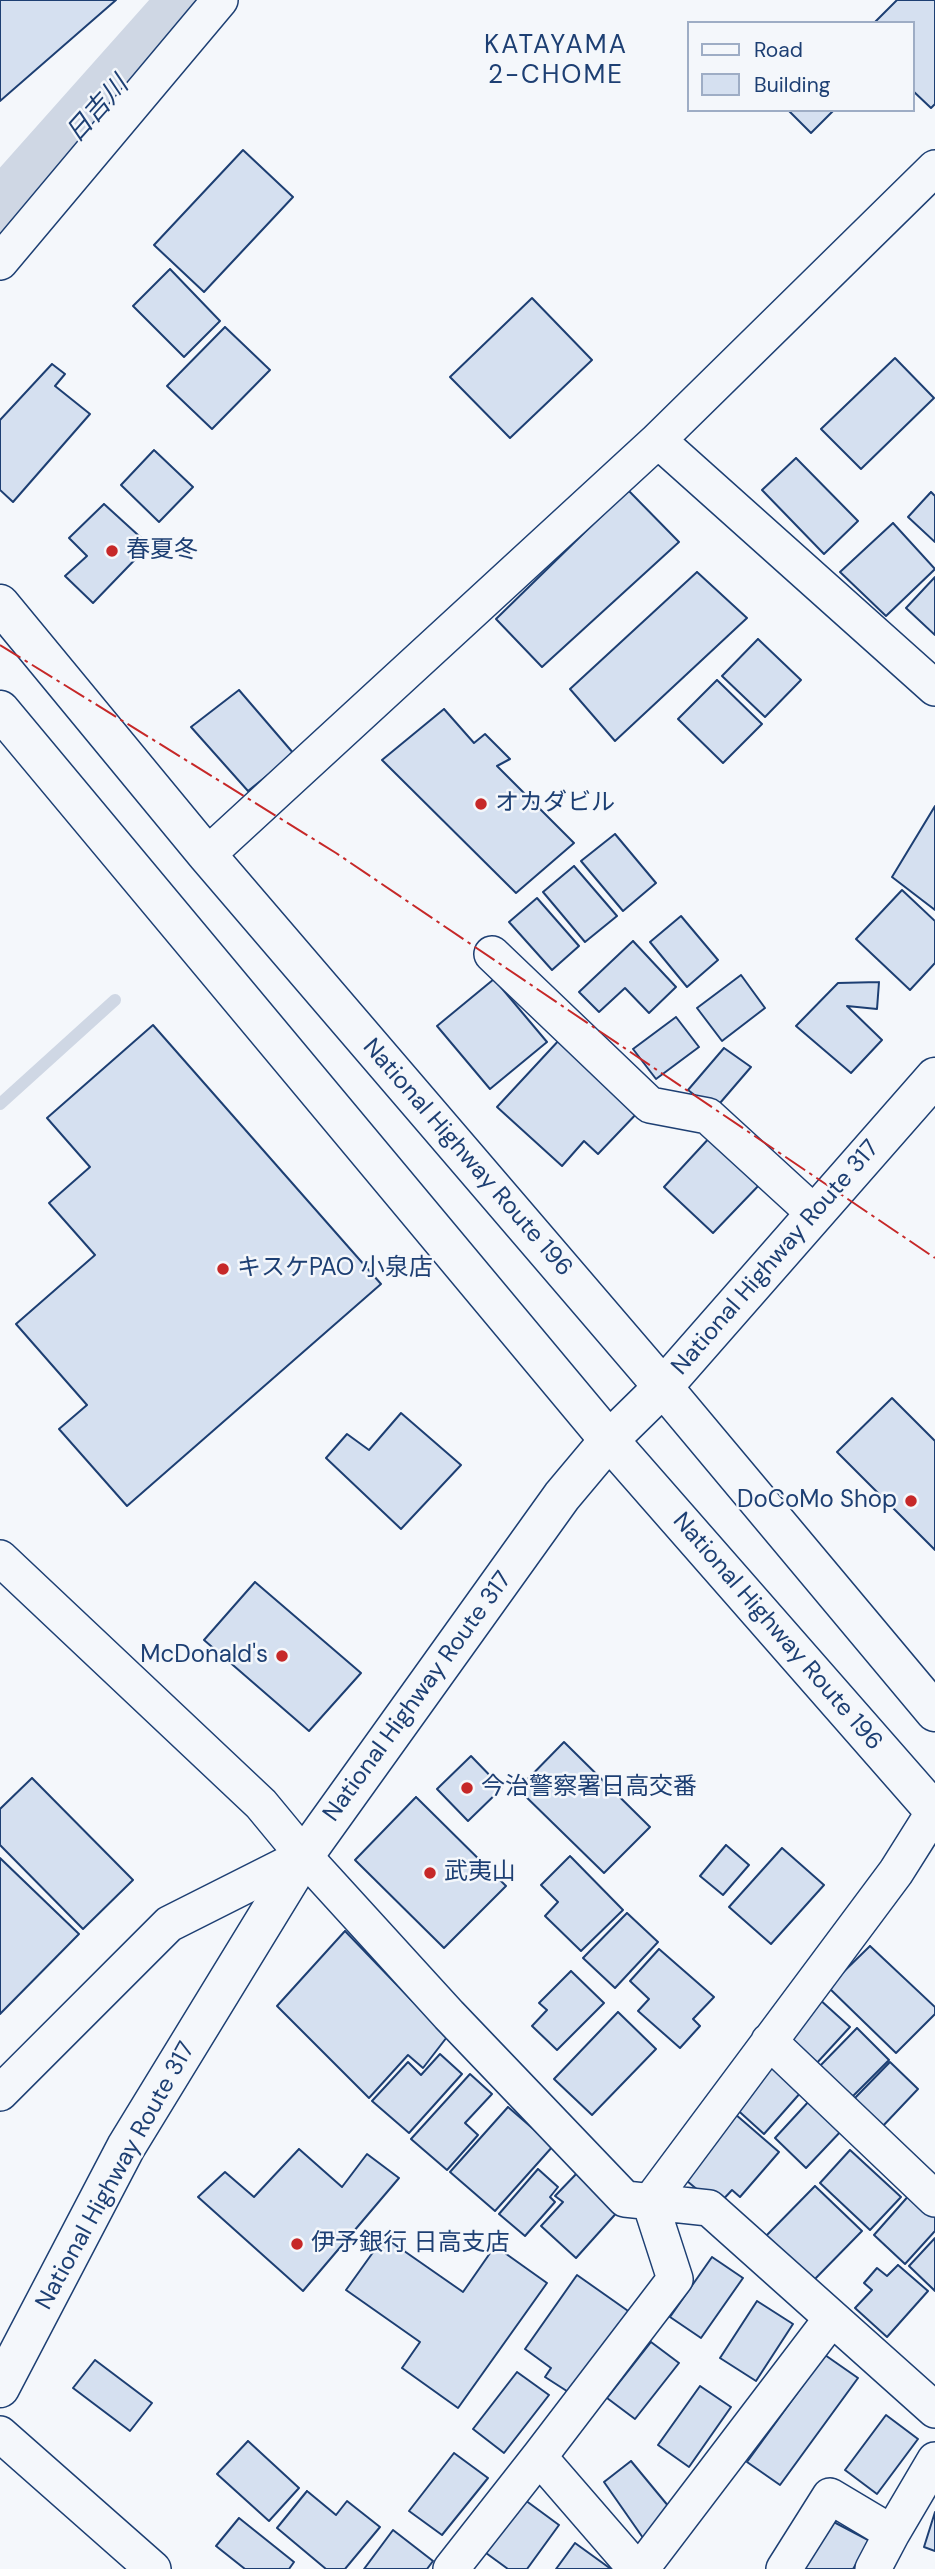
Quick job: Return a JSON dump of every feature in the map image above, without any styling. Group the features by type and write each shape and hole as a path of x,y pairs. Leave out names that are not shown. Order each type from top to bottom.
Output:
{"highway":[{"name":"National Highway Route 196","path":"0,604 207,855 663,1387 935,1712"},
{"name":"National Highway Route 196","path":"0,710 608,1440 935,1811"},
{"name":"National Highway Route 317","path":"0,2388 126,2147 304,1856 562,1496 608,1440 663,1387 935,1077"}],"street":[{"path":"0,262 220,0"},
{"path":"207,855 656,442 935,168"},
{"path":"656,442 669,450 935,688"},
{"path":"492,954 650,1105 708,1116 814,1213"},
{"path":"0,1558 261,1804 304,1856 449,2015 625,2199 709,2208 935,2410"},
{"path":"650,2202 896,1872 935,1811"},
{"path":"0,2093 169,1924 304,1856"},
{"path":"769,2042 935,2199"},
{"path":"451,2569 675,2278 650,2202"},
{"path":"641,2569 832,2318"},
{"path":"0,2434 153,2569"},
{"path":"539,2457 636,2569"},
{"path":"873,2569 935,2460"},
{"path":"784,2569 830,2496 892,2533"}],"water":[{"path":"175,0 196,0 0,220 0,185 38,138"}],"building":[{"path":"0,0 116,0 0,101"},
{"path":"897,0 935,0 935,104 931,108 914,92 914,21 876,21"},
{"path":"790,112 832,112 811,133"},
{"path":"243,150 293,197 204,292 154,245"},
{"path":"170,269 220,321 184,357 133,306"},
{"path":"532,298 592,360 510,438 450,377"},
{"path":"225,327 270,370 212,429 167,386"},
{"path":"895,358 934,398 861,469 821,429"},
{"path":"52,364 65,374 55,386 90,414 13,502 0,490 0,420"},
{"path":"154,450 193,487 159,522 121,485"},
{"path":"796,458 858,521 824,554 762,490"},
{"path":"628,490 679,542 542,667 496,619"},
{"path":"931,492 935,496 935,542 908,517"},
{"name":"春夏冬","path":"104,504 149,545 93,603 65,576 87,556 69,538"},
{"path":"893,523 935,569 886,616 840,572"},
{"path":"697,572 747,618 615,741 570,689"},
{"path":"935,577 935,635 906,608"},
{"path":"758,639 801,680 765,717 722,676"},
{"path":"717,680 762,724 723,763 678,719"},
{"path":"239,690 294,754 248,791 191,727"},
{"name":"オカダビル","path":"444,709 474,743 485,734 510,759 497,766 574,843 516,893 382,760"},
{"path":"935,806 935,910 892,877"},
{"path":"615,834 656,883 623,911 581,861"},
{"path":"574,866 617,916 585,942 543,892"},
{"path":"902,890 935,921 935,963 910,990 856,939"},
{"path":"537,898 579,946 552,970 509,922"},
{"path":"681,916 718,960 687,987 650,942"},
{"path":"633,941 676,987 649,1013 625,988 599,1012 579,992"},
{"path":"741,975 765,1008 722,1041 697,1008"},
{"path":"494,979 547,1042 490,1089 437,1026"},
{"path":"879,982 877,1009 847,1006 882,1040 851,1073 796,1026 838,983"},
{"path":"676,1017 699,1047 656,1079 633,1049"},
{"name":"キスケPAO 小泉店","path":"153,1025 381,1284 127,1506 59,1429 87,1405 16,1324 95,1255 49,1203 90,1167 47,1118"},
{"path":"561,1038 640,1110 598,1154 584,1141 562,1166 497,1107"},
{"path":"724,1048 751,1067 714,1110 688,1090"},
{"path":"712,1135 762,1182 713,1233 664,1187"},
{"name":"DoCoMo Shop","path":"892,1398 935,1441 935,1550 837,1452"},
{"path":"401,1413 461,1465 401,1529 326,1458 347,1434 369,1450"},
{"name":"McDonald's","path":"255,1582 361,1673 309,1731 204,1640"},
{"path":"564,1742 650,1827 604,1873 518,1789"},
{"path":"471,1756 502,1788 468,1821 437,1789"},
{"path":"32,1778 133,1880 83,1929 0,1845 0,1809"},
{"name":"武夷山","path":"416,1797 506,1886 444,1948 355,1860"},
{"path":"726,1845 749,1865 723,1895 700,1876"},
{"path":"782,1848 824,1885 771,1944 729,1907"},
{"path":"570,1856 623,1910 581,1951 545,1916 558,1902 541,1885"},
{"path":"0,1858 79,1934 0,2014"},
{"path":"627,1913 658,1942 615,1988 583,1958"},
{"path":"345,1931 447,2037 423,2068 408,2055 369,2098 277,2006"},
{"path":"870,1946 935,2007 935,2014 896,2053 828,1987"},
{"path":"659,1949 714,1997 693,2019 700,2026 680,2048 638,2011 649,1999 630,1981"},
{"path":"571,1971 604,2003 557,2050 532,2026 547,2010 539,2003"},
{"path":"818,1998 850,2027 815,2065 783,2036"},
{"path":"618,2012 656,2049 592,2115 554,2079"},
{"path":"857,2028 889,2060 850,2099 818,2068"},
{"path":"440,2054 462,2074 409,2133 372,2101 408,2062 421,2075"},
{"path":"769,2062 802,2091 764,2134 732,2105"},
{"path":"890,2062 918,2089 881,2128 852,2101"},
{"path":"470,2074 492,2094 465,2123 478,2135 447,2170 411,2139"},
{"path":"810,2100 843,2129 806,2168 775,2138"},
{"path":"508,2107 553,2146 495,2211 450,2172"},
{"path":"735,2114 779,2152 740,2197 732,2190 717,2206 681,2176"},
{"name":"伊予銀行 日高支店","path":"299,2149 342,2187 367,2154 399,2178 303,2291 198,2197 225,2172 254,2197"},
{"path":"850,2150 901,2197 870,2230 820,2183"},
{"path":"538,2169 558,2187 550,2197 555,2202 525,2236 499,2214"},
{"path":"579,2171 620,2209 576,2258 541,2226 563,2202 555,2196"},
{"path":"815,2186 862,2231 812,2282 765,2237"},
{"path":"911,2193 935,2215 935,2231 905,2264 874,2235"},
{"path":"384,2237 463,2292 495,2246 547,2283 458,2408 402,2368 420,2342 346,2290"},
{"path":"935,2238 935,2291 909,2266"},
{"path":"712,2257 743,2278 701,2338 670,2317"},
{"path":"898,2265 928,2291 887,2337 855,2308 872,2290 864,2283 877,2268 887,2276"},
{"path":"577,2275 631,2313 573,2395 545,2377 551,2368 525,2349"},
{"path":"757,2301 793,2324 756,2381 720,2358"},
{"path":"651,2342 679,2363 635,2419 607,2398"},
{"path":"825,2355 858,2378 780,2485 747,2462"},
{"path":"95,2360 152,2403 130,2431 73,2388"},
{"path":"517,2372 549,2395 504,2453 473,2429"},
{"path":"700,2386 731,2407 689,2467 658,2445"},
{"path":"886,2415 918,2439 877,2494 845,2470"},
{"path":"248,2441 299,2488 269,2521 217,2474"},
{"path":"454,2453 488,2478 442,2535 409,2511"},
{"path":"631,2461 679,2519 648,2545 604,2482"},
{"path":"307,2491 336,2515 347,2501 380,2527 345,2569 326,2569 277,2528"},
{"path":"525,2500 559,2525 527,2569 508,2569 486,2553"},
{"path":"935,2512 935,2551 924,2547"},
{"path":"239,2518 294,2562 289,2569 245,2569 216,2546"},
{"path":"830,2520 870,2541 853,2569 800,2569"},
{"path":"393,2530 433,2561 427,2569 364,2569"},
{"path":"575,2543 611,2569 556,2569"}],"waterway":[{"name":"日吉川","path":"0,220 196,0"},
{"path":"0,1104 115,1000"}],"power":[{"path":"0,645 336,853 935,1258"}],"place":[{"name":"春夏冬","path":"112,551"},
{"name":"オカダビル","path":"481,804"},
{"name":"キスケPAO 小泉店","path":"223,1269"},
{"name":"DoCoMo Shop","path":"911,1501"},
{"name":"McDonald's","path":"282,1656"},
{"name":"今治警察署日高交番","path":"467,1788"},
{"name":"武夷山","path":"430,1873"},
{"name":"伊予銀行 日高支店","path":"297,2244"}],"district":[{"name":"KATAYAMA 2-CHOME","path":"556,61"}]}
